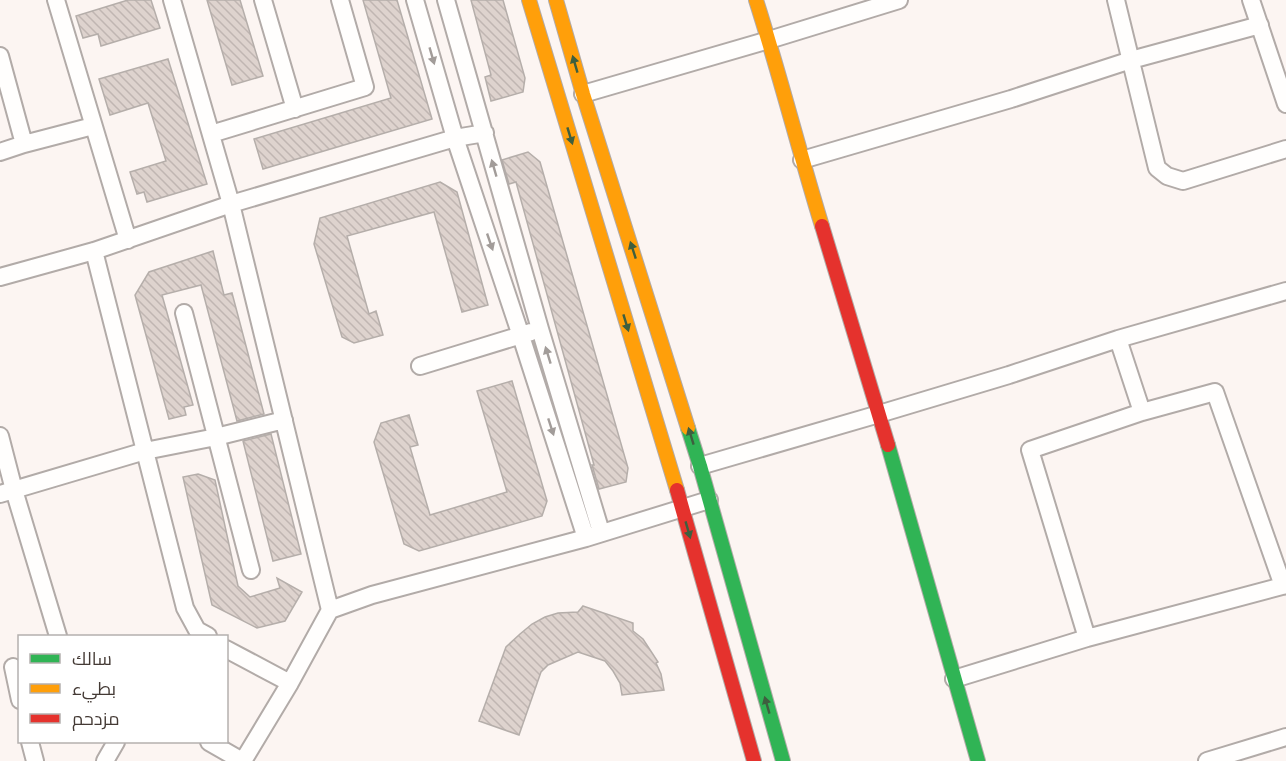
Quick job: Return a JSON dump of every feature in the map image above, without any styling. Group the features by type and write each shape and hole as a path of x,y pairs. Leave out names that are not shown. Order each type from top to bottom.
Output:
{"street":[{"path":"56,0 128,240"},
{"path":"172,0 231,204 330,610"},
{"path":"263,0 295,109"},
{"path":"212,134 365,87 340,0"},
{"path":"415,0 455,138 522,336 594,535"},
{"path":"446,0 540,329 594,535"},
{"path":"529,0 682,508 753,761"},
{"path":"556,0 583,94 700,466 783,761"},
{"path":"756,0 879,414 978,761"},
{"path":"583,94 900,0"},
{"path":"1116,0 1157,168 1167,176 1183,181 1286,148"},
{"path":"1251,0 1286,104"},
{"path":"802,160 1011,99 1131,60 1260,25"},
{"path":"0,56 24,144"},
{"path":"0,152 93,126"},
{"path":"0,277 94,251 231,204 455,138 484,133"},
{"path":"94,251 185,608 197,630 206,635"},
{"path":"700,466 1010,375 1118,339 1286,291"},
{"path":"184,313 251,570"},
{"path":"420,366 540,329"},
{"path":"1118,339 1142,412"},
{"path":"954,679 1087,638 1284,585 1215,392 1142,412 1030,450 1087,638"},
{"path":"7,492 145,451 284,420"},
{"path":"0,436 7,492 58,635"},
{"path":"212,743 242,761 290,683 330,610 372,595 594,535 708,500"},
{"path":"228,650 290,683"},
{"path":"11,667 18,693"},
{"path":"1215,760 1286,737"},
{"path":"30,743 35,761"},
{"path":"105,761 115,743"}],"building":[{"path":"128,0 151,0 160,28 101,46 98,34 83,38 76,16"},
{"path":"207,0 240,0 263,76 232,85"},
{"path":"363,0 397,0 432,119 263,169 254,139 391,98"},
{"path":"471,0 503,0 525,78 523,92 491,101 485,77 491,75"},
{"path":"168,59 207,184 147,202 144,192 137,194 130,172 166,161 148,103 110,115 99,79"},
{"path":"528,152 540,162 628,468 626,482 599,489 516,182 509,184 502,160"},
{"path":"440,182 457,192 488,305 462,312 434,212 347,236 369,314 376,311 383,335 354,343 342,337 314,244 320,218"},
{"path":"213,251 224,295 232,293 264,414 237,421 201,285 162,295 193,405 184,407 186,415 169,419 135,295 149,272"},
{"path":"512,381 547,501 542,516 419,551 404,544 374,442 381,423 409,415 418,445 410,447 430,515 507,492 477,391"},
{"path":"271,434 301,554 273,561 243,441"},
{"path":"198,474 215,480 238,586 250,597 280,588 277,578 302,592 285,621 257,628 212,605 183,477"},
{"path":"583,606 633,623 633,631 643,639 658,662 656,663 664,690 622,695 620,683 605,661 578,652 548,665 541,672 519,735 479,721 506,647 532,624 545,617 558,613 578,612"}],"traffic: fast":[{"path":"688,428 783,761"},
{"path":"888,445 978,761"}],"traffic: slow":[{"path":"529,0 677,490"},
{"path":"556,0 583,94 688,428"},
{"path":"756,0 822,226"}],"traffic: jam":[{"path":"822,226 888,445"},
{"path":"677,490 754,761"}]}
